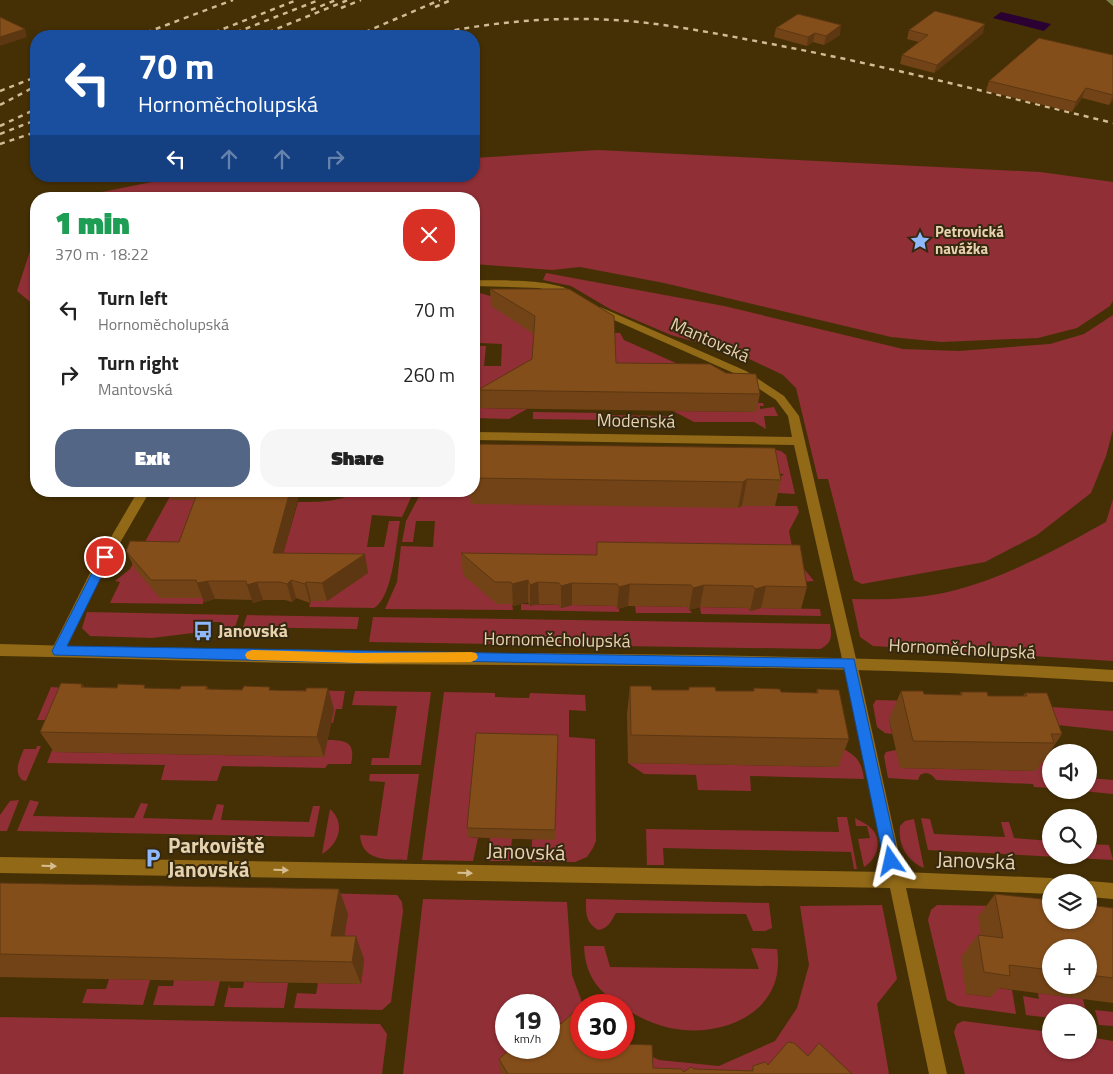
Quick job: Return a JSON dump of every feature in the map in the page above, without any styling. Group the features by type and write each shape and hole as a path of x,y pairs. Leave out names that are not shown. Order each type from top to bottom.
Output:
{"main road":[{"path":"1109,0 1113,4"}],"street":[{"name":"Mantovská","path":"480,283 547,286 569,293 637,328 742,374 780,398 793,416 850,663 938,1074"},
{"name":"Modenská","path":"480,436 799,441"},
{"path":"58,651 96,573 140,497"},
{"name":"Hornoměcholupská","path":"0,650 358,658 442,656 850,663 955,666 1113,676"},
{"name":"Janovská","path":"0,865 895,880 1042,886"},
{"path":"1097,890 1113,891"}],"shaded area":[{"path":"1001,12 1051,24 1044,31 993,18"},
{"path":"598,150 1040,172 1113,182 1113,301 1110,306 1077,328 1038,338 941,342 891,337 664,283 580,267 552,270 480,264 480,192 102,192 152,182 480,182 480,158"},
{"path":"30,251 30,302 17,291"},
{"path":"546,273 724,306 903,349 959,351 1050,344 1084,334 1113,315 1113,430 1106,456 1091,493 1037,535 985,562 862,584 854,580 828,479 818,479 796,388 783,375 739,354 671,335 610,309 571,286 543,280"},
{"path":"480,293 493,297 535,331 532,380 480,408 480,346 486,346 484,366 501,366 502,344 480,343"},
{"path":"612,333 620,333 624,340 712,379 613,381"},
{"path":"755,403 763,403 764,406 760,406 760,409 774,407 778,416 764,416 766,429 754,422 694,422 673,411 756,412"},
{"path":"480,408 527,409 509,419 480,418"},
{"path":"533,412 602,413 603,420 533,419"},
{"path":"608,415 668,416 668,421 608,421"},
{"path":"771,449 781,451 786,455 795,494 762,492 784,474 748,471"},
{"path":"480,492 703,504 797,506 799,512 789,531 794,557 814,581 497,604 512,604 513,610 385,609 397,582 401,546 433,547 435,521 416,521 413,542 402,542 406,521 419,497 480,497"},
{"path":"170,497 196,497 208,500 203,604 110,603 120,582 115,581 130,569"},
{"path":"344,497 411,497 402,517 372,515 367,547 384,547 389,521 400,521 390,581 386,593 374,608 309,607 311,601 327,601 367,573 278,572 298,502"},
{"path":"1113,499 1113,661 873,646 860,637 852,599 927,596 952,591 992,578 1050,552 1106,522"},
{"path":"521,604 559,605 561,608 572,605 616,606 619,608 619,612 521,610"},
{"path":"635,606 687,607 692,613 636,613"},
{"path":"700,607 748,608 750,611 761,608 820,609 821,616 701,614"},
{"path":"87,612 239,615 235,627 221,627 222,622 200,622 199,626 195,627 193,633 152,638 90,636 82,628"},
{"path":"247,615 359,617 357,629 243,627"},
{"path":"373,617 830,624 831,636 829,642 820,649 369,642"},
{"path":"51,687 64,688 47,720 37,720"},
{"path":"76,688 54,752 323,757 327,740 334,740 344,742 351,747 351,764 328,764 325,768 222,766 217,781 161,780 165,765 47,763"},
{"path":"288,690 345,691 342,709 336,709 333,723 331,723 334,709 284,705"},
{"path":"355,691 431,692 421,765 371,765 372,758 389,758 397,706 352,705"},
{"path":"444,692 495,693 495,697 529,698 530,693 585,695 586,711 569,710 569,737 595,739 596,841 587,857 575,862 532,862 532,839 468,837 478,838 473,861 422,860"},
{"path":"876,700 918,701 889,719 892,734 885,733 877,727 873,705"},
{"path":"990,703 1113,711 1113,731 1048,724 1045,744 1042,744 1042,760"},
{"path":"37,746 41,746 26,781 22,780 18,769 24,749 36,749"},
{"path":"843,749 858,761 864,779 750,776 751,791 698,790 696,775 644,774 628,763 838,767"},
{"path":"896,750 901,768 1036,771 1033,761 1042,761 1042,787 1034,787 1033,784 936,780 927,773 920,775 918,780 888,778 884,756 886,752"},
{"path":"370,774 419,774 407,860 384,859 370,855 362,844 360,835 377,836 385,782 369,781"},
{"path":"1097,779 1113,780 1113,794 1097,792"},
{"path":"19,800 7,831 0,831 0,815 10,801"},
{"path":"30,800 39,802 33,816 134,818 141,803 148,804 143,818 212,820 217,804 224,805 221,820 309,822 313,806 320,806 314,837 17,831"},
{"path":"330,809 338,821 338,833 333,845 322,854"},
{"path":"837,817 847,817 857,869 854,869 851,852 663,848 664,865 647,865 646,829 839,832"},
{"path":"855,818 872,829 877,839 878,845 875,855 869,864 864,867 858,839 870,838 867,826 856,826"},
{"path":"921,818 930,819 934,834 1005,837 1001,822 1009,822 1014,838 1042,840 1042,856 928,850"},
{"path":"914,819 924,868 912,861 904,851 900,839 900,826 905,821"},
{"path":"490,838 512,838 510,861 486,861"},
{"path":"1097,844 1109,845 1113,860 1097,859"},
{"path":"316,893 397,895 402,902 403,911 391,1002 382,1010 294,1008 297,993 316,994 318,983 361,984 364,960 341,959"},
{"path":"423,899 567,902 572,975 579,994 570,994 570,1030 560,1028 560,994 495,994 495,1059 513,1059 501,1074 403,1074"},
{"path":"586,899 769,903 772,928 765,931 753,931 746,914 616,913 607,926 598,930 588,920"},
{"path":"882,905 897,979 877,1004 889,1074 649,1074 602,1059 635,1059 635,1048 659,1060 719,1066 775,1041 797,1008 809,965 800,906"},
{"path":"937,905 998,906 985,961 966,994 991,997 990,987 1012,990 1016,1014 958,1006 947,1000 928,920 931,910"},
{"path":"584,946 604,946 610,967 759,969 751,948 777,949 777,971 772,989 762,1005 747,1016 730,1024 710,1029 670,1028 635,1014 635,994 605,994 594,981 586,961"},
{"path":"109,979 150,980 143,1005 82,1003 87,989 106,989"},
{"path":"174,980 220,981 214,1006 153,1005 158,986 173,986"},
{"path":"244,982 288,983 284,1008 224,1007 229,985 230,988 243,988"},
{"path":"1038,993 1083,999 1084,1004 1042,1004 1042,1017 1026,1015 1023,996 1039,999"},
{"path":"1097,1010 1113,1012 1113,1026 1099,1025"},
{"path":"0,1017 380,1024 387,1034 382,1074 0,1074"},
{"path":"963,1021 1042,1031 1042,1059 1097,1059 1097,1038 1113,1041 1113,1074 965,1074 954,1032 957,1024"}],"building":[{"path":"935,11 985,24 937,65 902,55 928,35 909,30"},
{"path":"798,14 841,25 826,36 815,33 808,37 776,28"},
{"path":"0,17 25,29 0,37"},
{"path":"1039,38 1113,55 1113,95 1086,88 1076,102 989,81"},
{"path":"490,289 569,289 614,316 616,363 710,364 726,373 756,374 760,394 480,390 532,359 535,316"},
{"path":"480,444 775,448 781,480 747,479 743,482 480,478"},
{"path":"196,497 288,497 273,553 365,554 322,583 306,582 305,584 291,580 287,584 280,582 257,582 247,585 246,581 208,581 197,583 196,580 151,580 126,551 130,541 179,542"},
{"path":"597,542 800,545 807,587 766,586 755,589 753,586 704,585 693,588 691,585 630,584 619,587 617,584 572,583 561,586 559,583 538,582 530,585 528,580 512,584 511,582 495,582 461,553 597,555"},
{"path":"61,683 82,684 81,687 117,688 118,684 145,685 144,688 180,689 181,686 207,686 206,689 242,690 244,686 270,687 269,690 306,691 306,688 328,688 317,737 40,732"},
{"path":"630,686 651,686 652,690 689,690 689,687 715,687 716,691 754,691 754,688 780,689 781,692 818,693 817,689 839,690 849,739 631,735"},
{"path":"901,691 962,695 961,692 987,692 988,696 1027,696 1025,693 1047,693 1062,734 1051,734 1054,743 913,741"},
{"path":"476,733 558,735 555,830 467,828"},
{"path":"0,883 339,889 331,936 356,936 352,962 0,954"},
{"path":"995,894 1042,899 1042,929 1097,929 1097,906 1113,908 1113,978 1097,976 1097,939 1042,939 1042,969 1009,965 1010,976 984,972 978,935 1003,938"},
{"path":"570,1016 570,1059 635,1059 635,1044 652,1045 653,1068 681,1069 684,1072 691,1067 694,1069 753,1071 753,1066 765,1062 768,1065 788,1042 794,1043 808,1056 819,1043 852,1074 508,1074 499,1059 560,1059 560,1023 561,1024"}],"railway":[{"path":"153,30 233,0"},
{"path":"220,30 297,0"},
{"path":"242,30 319,0"},
{"path":"311,10 336,0"},
{"path":"274,30 348,0"},
{"path":"341,8 361,0"},
{"path":"370,30 440,0"},
{"path":"435,7 451,0"},
{"path":"456,30 528,21 590,19 679,27 853,61 1113,123"},
{"path":"0,91 30,79"},
{"path":"0,105 30,89"},
{"path":"0,126 30,112"},
{"path":"0,134 30,122"},
{"path":"0,144 30,134"}],"slow traffic":[{"path":"252,655 358,658 471,657"}],"place":[{"name":"Petrovická navážka","path":"920,241"},
{"name":"Janovská","path":"203,631"},
{"name":"Parkoviště Janovská","path":"153,858"}],"route":[{"path":"105,557 58,651 358,658 442,656 850,663 891,861"}]}
